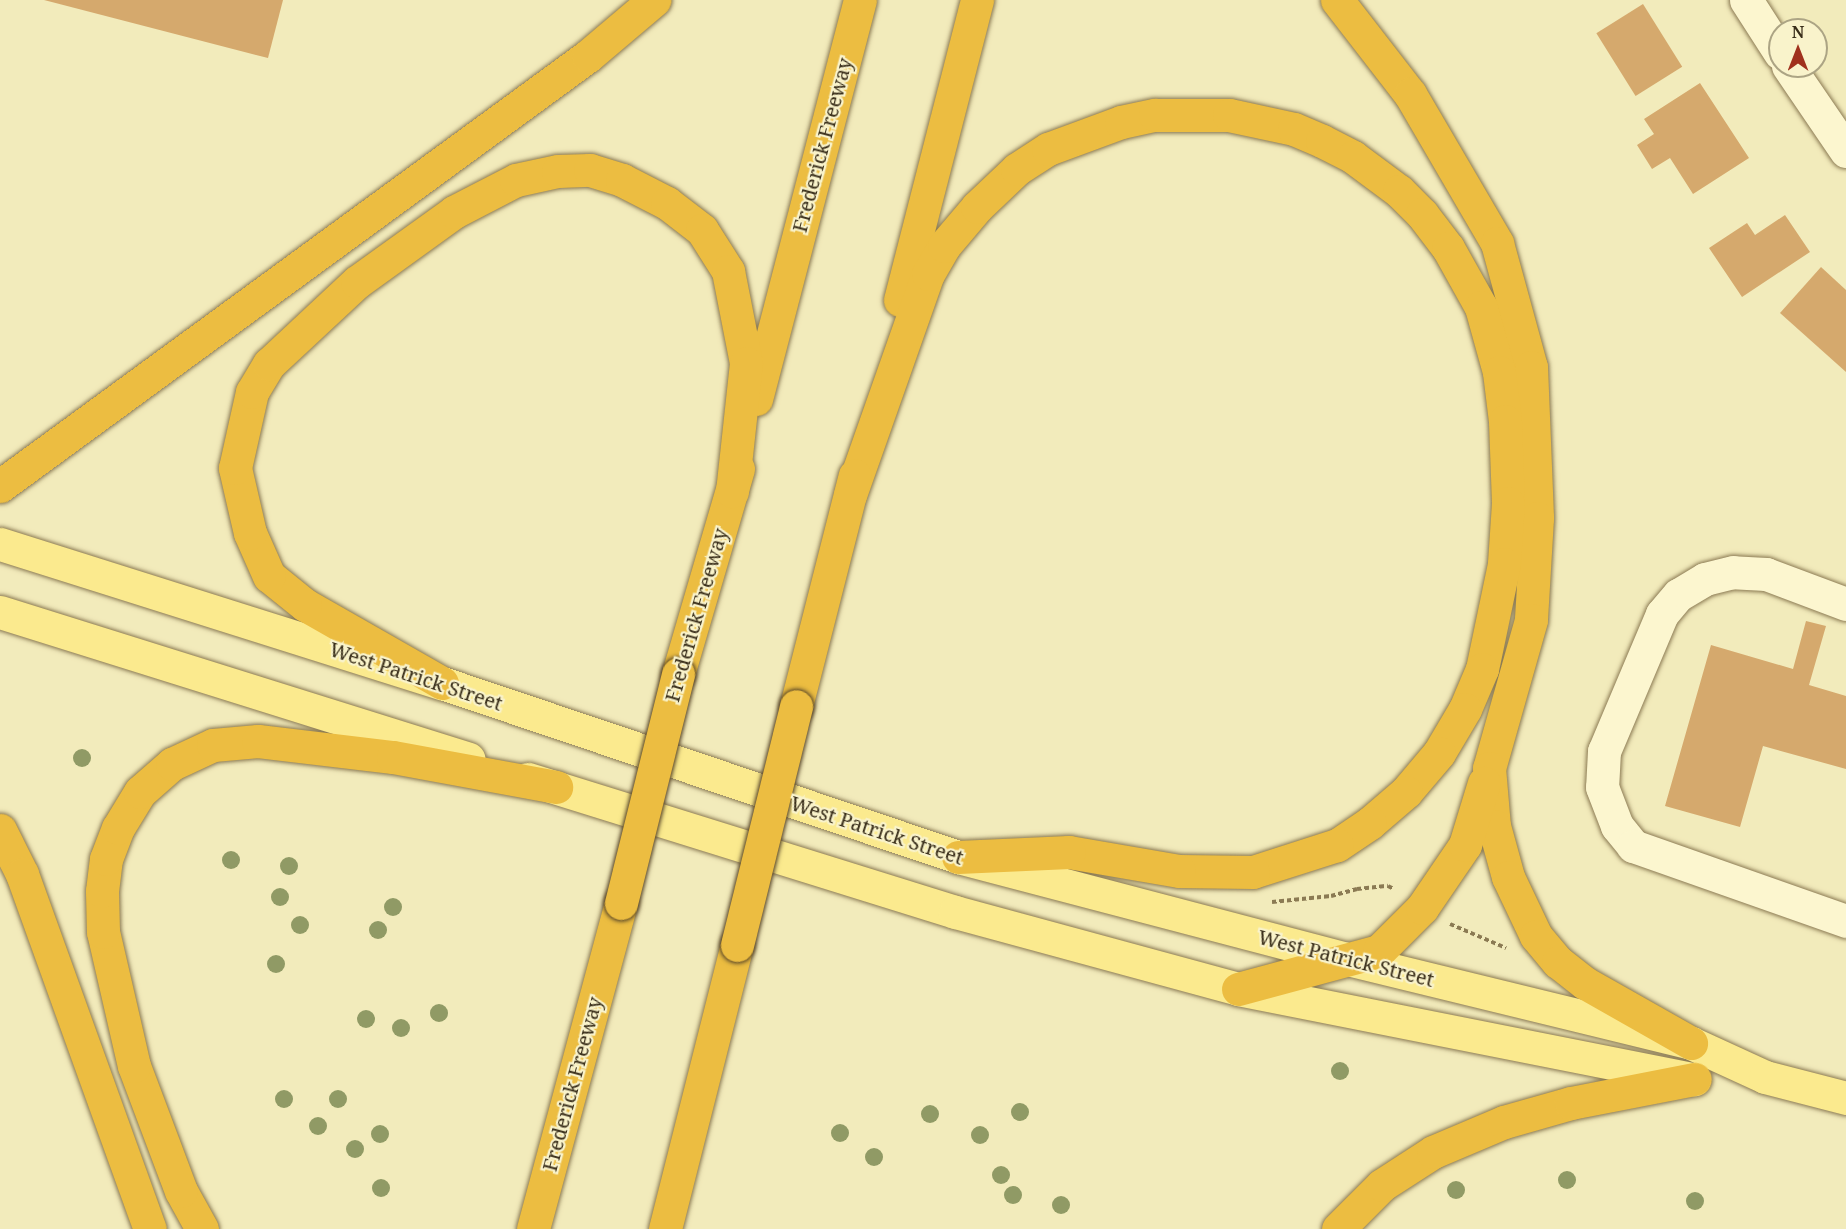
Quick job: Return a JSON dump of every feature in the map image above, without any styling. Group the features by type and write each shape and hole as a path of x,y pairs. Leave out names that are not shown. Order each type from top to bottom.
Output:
{"highway":[{"path":"0,486 588,56 654,0"},
{"name":"Frederick Freeway","path":"533,1229 621,903 678,674 732,491 860,0"},
{"path":"665,1229 977,0"},
{"path":"1238,989 1379,951 1422,908 1465,845 1531,620 1537,518 1531,367 1497,243 1410,94 1337,0"},
{"path":"850,495 928,274 944,246 976,207 1017,169 1048,149 1121,122 1155,115 1229,116 1294,129 1322,141 1353,157 1400,191 1422,214 1448,248 1481,307 1499,372 1505,421 1508,503 1504,564 1482,669 1465,708 1439,753 1406,792 1370,823 1337,845 1253,872 1179,871 1069,852 958,857"},
{"path":"442,683 305,605 269,576 250,533 236,468 252,392 269,364 357,282 454,212 516,180 558,171 590,170 622,180 667,203 702,230 728,271 746,363 732,491"},
{"path":"202,1229 181,1191 134,1066 103,932 102,891 106,859 118,828 140,792 172,764 213,745 258,741 393,757 556,787"},
{"path":"1489,768 1494,826 1508,877 1536,936 1558,962 1585,983 1691,1043"},
{"path":"0,830 22,874 150,1229"},
{"path":"1338,1229 1382,1185 1433,1152 1504,1122 1571,1103 1695,1079"},
{"path":"510,1229 554,1146"}],"main road":[{"name":"West Patrick Street","path":"0,544 442,683 958,857 1347,959 1691,1043 1765,1077 1846,1098"},
{"name":"West Patrick Street","path":"0,612 955,912 1238,989 1695,1079 1765,1077"}],"street":[{"path":"1746,0 1768,34"},
{"path":"1796,78 1846,151"},
{"path":"1846,604 1766,574 1733,572 1705,579 1678,595 1662,614 1604,751 1602,787 1617,826 1633,846 1846,921"}],"path":[{"path":"1266,903 1331,896 1357,889 1388,886 1395,890"},
{"path":"1444,921 1505,948 1515,946"}],"building":[{"path":"44,0 283,0 268,58"},
{"path":"1643,4 1682,67 1636,96 1596,33"},
{"path":"1700,83 1749,158 1693,194 1670,158 1652,169 1637,145 1654,134 1644,119"},
{"path":"1785,215 1810,252 1742,297 1709,248 1747,223 1755,235"},
{"path":"1821,267 1846,290 1846,372 1780,313"},
{"path":"1806,621 1826,626 1809,685 1846,696 1846,769 1763,746 1740,827 1665,806 1711,645 1793,669"}]}
